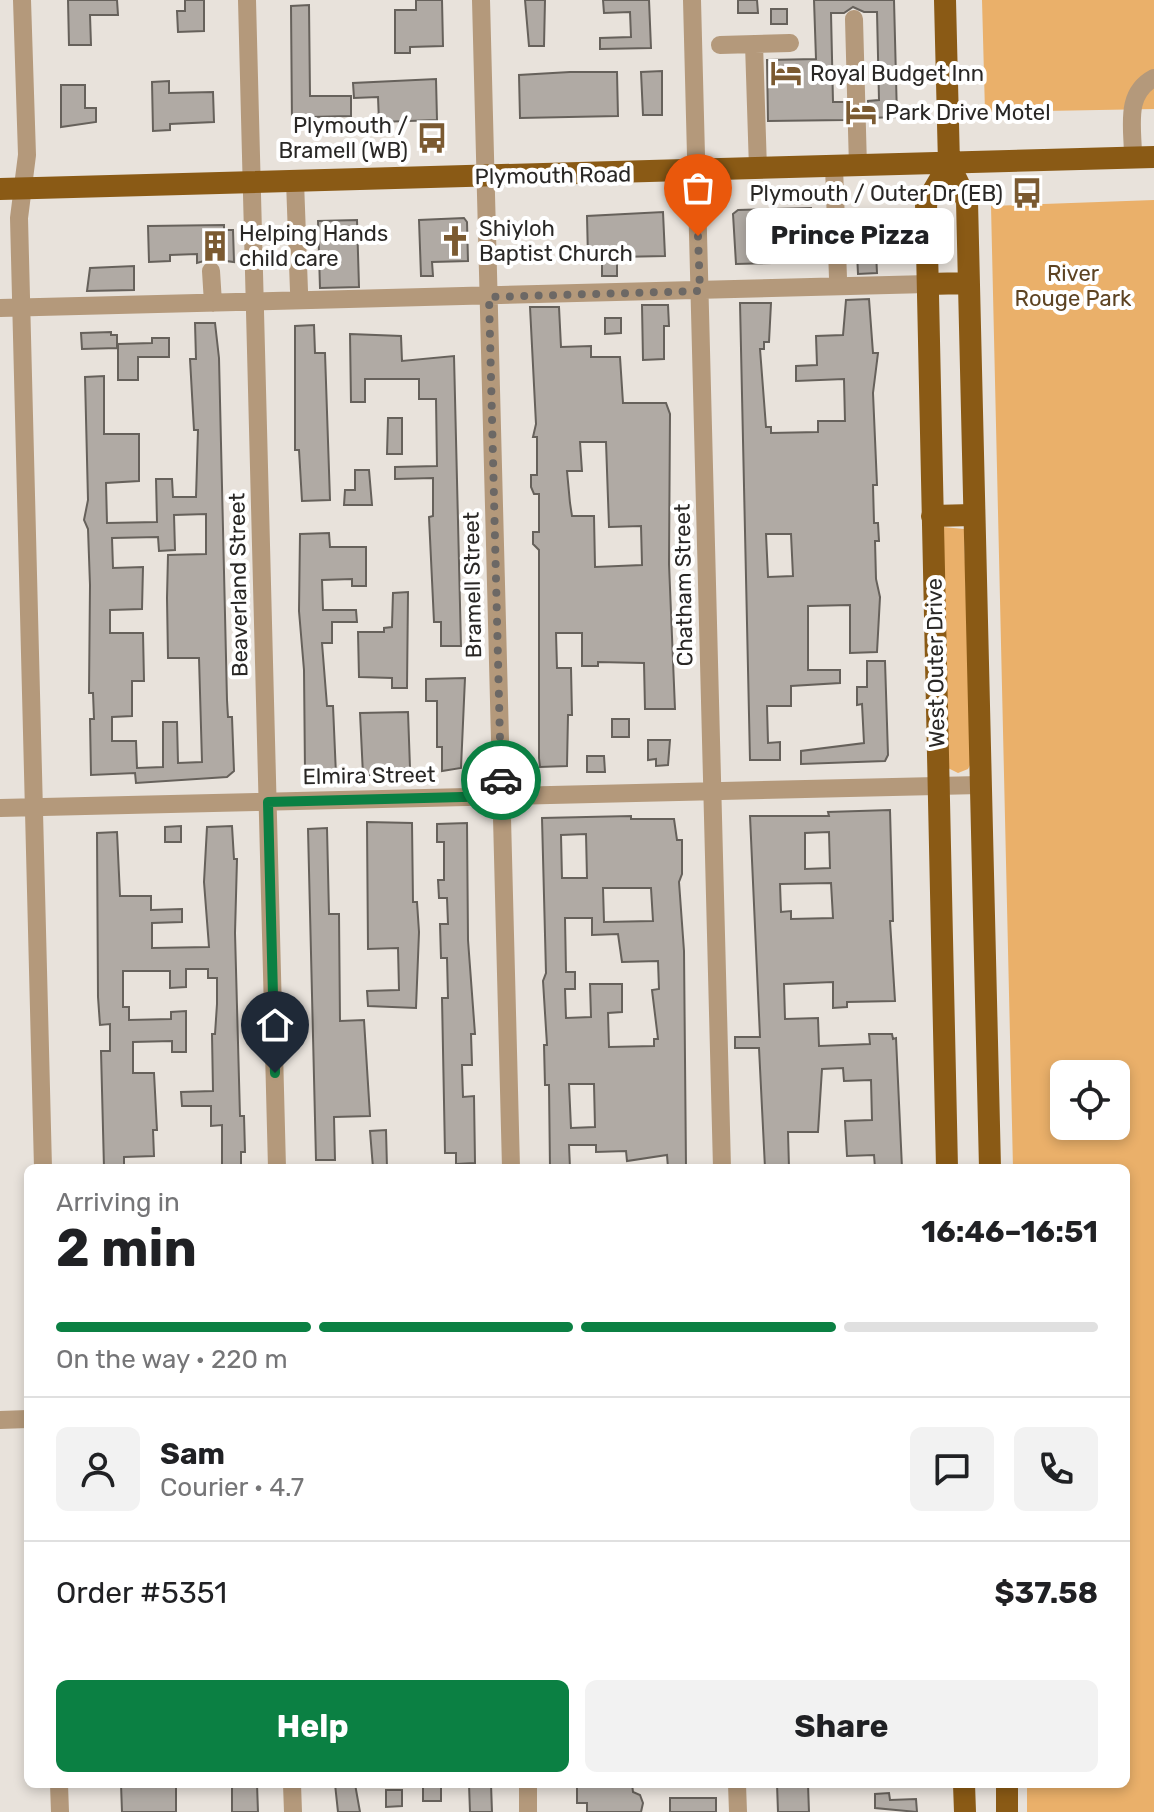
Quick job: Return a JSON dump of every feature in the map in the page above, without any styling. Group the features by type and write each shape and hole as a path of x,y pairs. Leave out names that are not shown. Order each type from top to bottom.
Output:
{"main road":[{"name":"West Outer Drive","path":"945,0 949,164 967,201 990,1164"},
{"name":"Plymouth Road","path":"0,189 1143,157"},
{"name":"West Outer Drive","path":"947,1164 926,203 949,164"},
{"path":"928,284 968,283"},
{"path":"932,516 973,515"},
{"path":"964,1788 965,1812"},
{"path":"1007,1788 1007,1812"}],"street":[{"path":"22,0 27,155 19,218 43,1164"},
{"name":"Beaverland Street","path":"247,0 277,1164"},
{"name":"Bramell Street","path":"481,0 511,1164"},
{"name":"Chatham Street","path":"692,0 722,1164"},
{"path":"854,19 858,167"},
{"path":"720,45 790,43"},
{"path":"754,44 758,169"},
{"path":"1143,157 1133,96 1141,84 1154,78"},
{"path":"834,167 838,278"},
{"path":"295,181 299,291"},
{"path":"211,271 213,303"},
{"path":"0,308 928,284"},
{"name":"Elmira Street","path":"0,808 980,785"},
{"path":"0,1420 24,1419"},
{"path":"59,1788 60,1812"},
{"path":"292,1788 293,1812"},
{"path":"528,1788 528,1812"},
{"path":"737,1788 738,1812"}],"green space":[{"path":"982,0 1154,0 1154,109 985,112"},
{"name":"River Rouge Park","path":"1154,200 1154,1812 1027,1812 1027,1788 1130,1788 1130,1164 1013,1164 991,206"},
{"path":"943,527 964,529 971,763 968,769 958,773 948,768"}],"building":[{"path":"68,0 117,0 118,15 90,15 91,45 69,45"},
{"path":"185,0 204,0 204,31 178,32 177,11 185,11"},
{"path":"416,0 442,0 443,46 410,47 410,53 395,53 395,10 416,10"},
{"path":"525,0 545,0 544,46 529,46"},
{"path":"603,0 649,0 651,48 600,49 600,38 631,37 630,12 604,13"},
{"path":"738,0 757,0 758,13 738,13"},
{"path":"814,0 894,0 897,117 869,118 868,101 879,100 877,12 864,12 853,7 844,13 831,13 833,102 844,102 845,120 768,121 767,60 816,59"},
{"path":"309,5 310,96 351,96 351,116 311,117 311,124 292,125 291,6"},
{"path":"771,9 787,9 787,24 771,24"},
{"path":"662,71 662,115 643,115 641,72"},
{"path":"617,72 618,116 520,118 519,75"},
{"path":"436,79 437,120 379,122 378,97 354,98 353,83"},
{"path":"169,81 169,93 213,92 214,122 170,124 170,130 153,131 152,82"},
{"path":"61,85 85,85 85,108 96,108 96,122 61,127"},
{"path":"811,208 813,262 736,264 733,214 738,210"},
{"path":"855,210 874,210 877,273 858,274"},
{"path":"663,212 665,256 617,257 617,276 602,276 602,258 588,258 587,216"},
{"path":"464,218 467,222 468,261 432,262 433,276 421,276 419,220"},
{"path":"357,220 359,287 320,288 318,221"},
{"path":"224,225 224,230 233,230 234,262 211,259 197,263 197,254 170,255 170,261 149,262 148,226"},
{"path":"134,266 134,290 87,291 90,268"},
{"path":"869,299 873,353 878,353 873,393 877,485 873,485 874,523 878,523 876,579 880,597 877,652 850,653 850,605 808,606 808,670 840,670 840,683 791,686 791,706 767,706 768,743 780,742 780,760 750,760 740,303 771,303 769,342 764,342 764,349 760,349 766,427 771,427 771,433 818,432 818,421 845,421 844,379 796,381 796,366 817,365 816,336 843,335 846,300","holes":["766,534 791,534 793,576 768,577"]},
{"path":"642,305 668,305 669,326 664,326 664,359 643,360"},
{"path":"530,307 559,307 561,347 591,346 591,357 620,357 623,403 666,403 670,414 669,564 675,709 645,709 644,663 598,662 598,666 582,666 582,633 556,633 557,668 571,668 572,715 568,715 567,766 540,767 539,758 539,550 533,544 533,532 539,532 539,494 534,494 531,487 531,475 537,475 537,437 533,437 536,424","holes":["580,442 606,442 609,527 641,526 642,565 595,567 594,516 572,516 567,471 582,471"]},
{"path":"605,318 621,318 621,333 605,334"},
{"path":"195,323 215,323 219,358 227,700 228,717 232,717 234,771 227,777 136,783 135,773 91,775 90,719 94,719 93,693 89,693 90,585 88,529 84,520 88,500 85,377 104,376 104,434 139,434 139,481 106,483 107,523 157,522 156,479 172,479 173,497 196,497 198,430 194,430 190,359 196,359","holes":["206,514 206,554 168,555 167,598 168,658 199,658 202,762 178,763 177,722 163,722 163,767 137,768 136,741 112,741 112,717 132,716 132,681 144,681 143,633 110,633 110,610 142,609 143,567 113,568 112,538 158,537 159,551 175,550 174,515"]},
{"path":"314,325 315,353 325,353 330,500 302,501 299,450 295,450 295,326"},
{"path":"111,332 111,335 117,335 117,348 82,349 81,333"},
{"path":"350,334 401,336 402,361 454,356 461,646 441,646 441,622 434,622 429,517 433,516 433,478 395,479 395,467 437,466 436,399 419,399 419,379 365,379 365,402 351,402"},
{"path":"152,338 169,338 169,357 138,357 138,380 118,380 118,344 152,343"},
{"path":"388,418 402,418 402,454 387,454"},
{"path":"355,470 369,470 372,505 344,505 345,490 355,490"},
{"path":"329,533 330,547 366,547 366,586 352,586 352,579 322,580 323,610 356,610 357,622 332,622 332,643 322,643 327,706 333,706 336,775 309,776 305,771 304,670 299,611 300,534"},
{"path":"408,592 407,688 392,688 392,678 359,677 358,632 384,632 384,628 392,627 393,593"},
{"path":"867,661 885,661 888,755 885,761 801,764 801,751 864,743 862,704 857,705 857,687 867,687"},
{"path":"465,678 461,768 442,771 442,747 437,747 437,701 426,701 426,679"},
{"path":"408,712 410,768 378,768 379,775 363,775 360,713"},
{"path":"612,719 629,719 629,737 612,737"},
{"path":"648,740 670,740 668,765 656,766 656,759 648,760"},
{"path":"587,756 604,756 605,772 587,772"},
{"path":"890,810 893,921 890,921 895,1001 847,1002 847,1007 833,1008 833,982 784,984 785,1019 818,1018 819,1046 870,1044 869,1034 892,1034 893,1039 896,1038 902,1164 875,1164 874,1155 847,1156 845,1121 872,1120 871,1080 844,1081 843,1068 822,1069 818,1132 788,1132 789,1164 765,1164 759,1048 735,1048 735,1037 760,1037 750,816 829,816 828,812","holes":["829,832 830,868 805,869 805,833","831,883 833,918 791,919 791,911 781,912 780,884"]},
{"path":"631,816 631,819 674,819 677,840 682,840 682,874 679,882 684,951 686,1164 668,1164 667,1155 627,1161 626,1151 596,1152 596,1145 569,1145 570,1164 550,1164 549,1085 545,1085 544,1045 547,1045 543,981 546,973 542,818","holes":["586,834 587,878 562,878 561,835","603,888 651,888 653,921 604,922","565,918 592,918 592,935 618,934 622,962 658,961 659,989 652,990 658,1039 654,1039 654,1046 609,1047 608,1013 622,1012 622,984 590,984 591,1017 566,1018 565,989 575,989 575,972 566,972","569,1084 594,1084 595,1127 571,1128"]},
{"path":"367,822 412,823 413,902 417,902 419,932 416,1008 368,1006 367,991 399,990 398,948 368,949"},
{"path":"467,823 468,940 475,1034 471,1034 472,1065 462,1065 463,1097 474,1096 475,1163 456,1164 456,1153 445,1153 442,998 448,998 447,958 441,958 440,924 448,924 447,898 439,898 438,880 444,880 444,842 437,842 437,824"},
{"path":"181,826 181,842 165,842 165,827"},
{"path":"232,826 234,859 237,859 235,933 240,1116 244,1116 245,1152 241,1152 241,1164 222,1164 222,1125 211,1126 211,1106 182,1106 181,1092 213,1091 212,1034 215,1034 217,978 208,978 208,969 186,969 186,987 170,988 170,971 123,971 123,1007 129,1007 129,1020 171,1019 171,1012 186,1011 186,1052 172,1052 172,1041 133,1042 133,1073 154,1073 157,1130 153,1130 154,1156 124,1157 124,1164 104,1164 101,1051 110,1051 110,1024 100,1025 98,997 97,833 117,832 120,896 151,896 151,910 182,909 182,922 152,923 152,948 209,947 204,882 207,827"},
{"path":"327,828 329,914 339,914 340,1021 364,1020 370,1116 334,1117 335,1160 316,1160 308,829"},
{"path":"386,1130 387,1164 373,1164 370,1131"},
{"path":"121,1788 176,1788 176,1812 122,1812"},
{"path":"232,1788 257,1788 258,1812 232,1812"},
{"path":"335,1788 356,1788 360,1812 338,1812"},
{"path":"423,1788 441,1788 441,1801 423,1801"},
{"path":"469,1788 491,1788 492,1812 470,1812"},
{"path":"577,1788 632,1788 643,1803 641,1812 587,1812 587,1803 577,1803"},
{"path":"777,1788 808,1788 809,1812 778,1812"},
{"path":"386,1790 402,1790 402,1806 386,1807"},
{"path":"889,1793 890,1800 916,1799 917,1812 875,1808 875,1794"},
{"path":"670,1798 716,1798 716,1812 670,1812"}],"way so far":[{"path":"501,780 489,297 700,291 698,236"}],"place":[{"name":"Royal Budget Inn","path":"786,73"},
{"name":"Park Drive Motel","path":"861,112"},
{"name":"Plymouth / Bramell (WB)","path":"432,138"},
{"name":"Plymouth / Outer Dr (EB)","path":"1027,193"},
{"name":"Prince Pizza","path":"698,236"},
{"name":"Shiyloh Baptist Church","path":"455,241"},
{"name":"Helping Hands child care","path":"215,246"}],"route":[{"path":"275,1073 268,802 501,796 501,780"}]}
